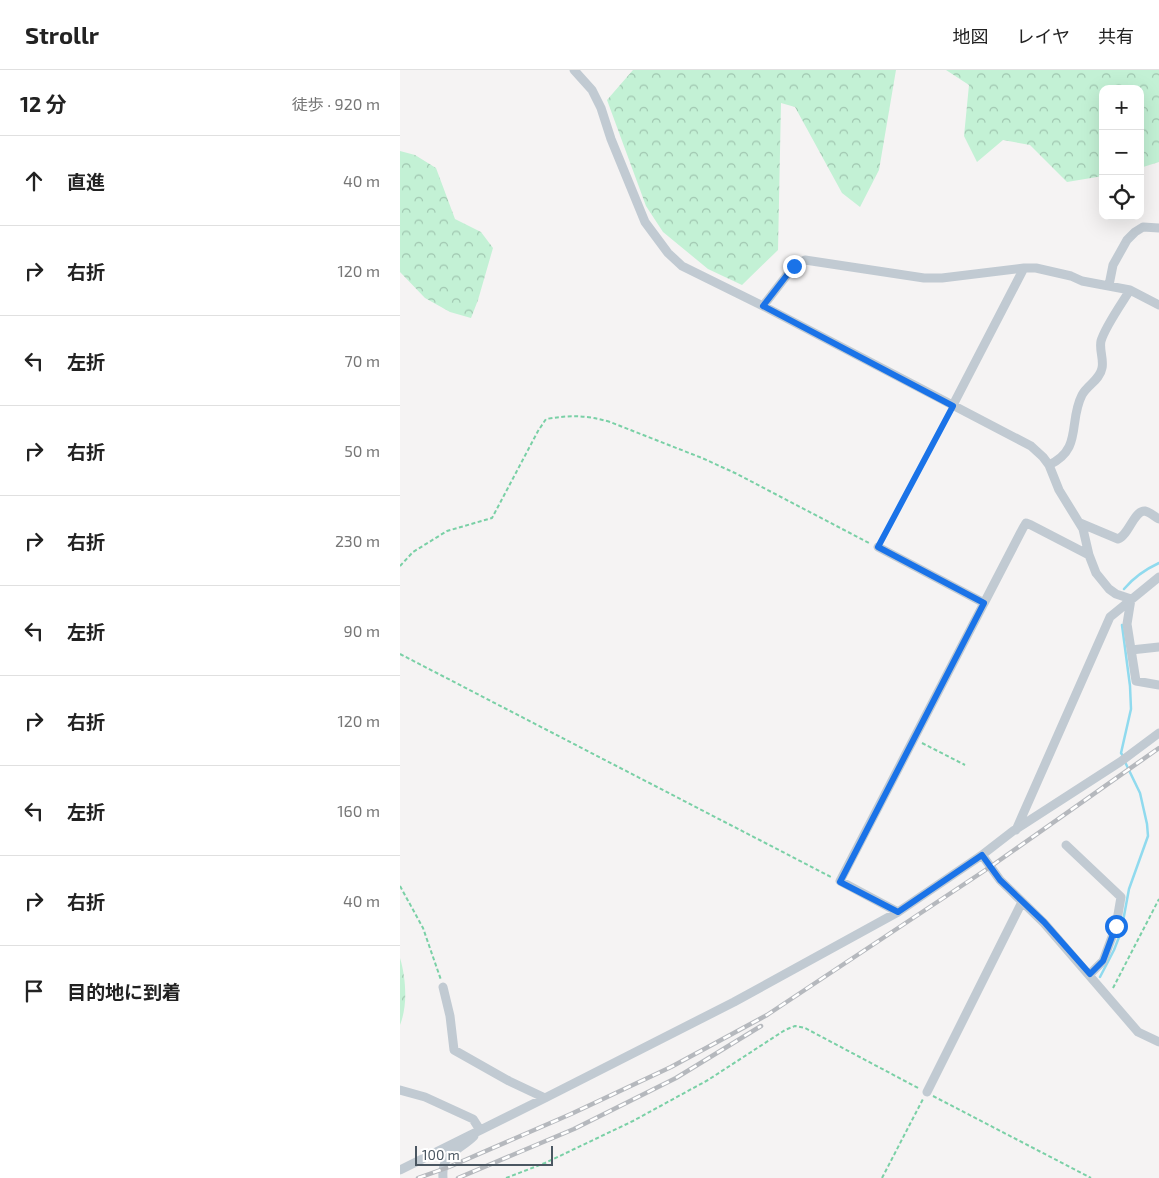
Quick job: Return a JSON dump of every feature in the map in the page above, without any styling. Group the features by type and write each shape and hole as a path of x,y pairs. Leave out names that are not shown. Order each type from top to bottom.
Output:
{"street":[{"path":"574,70 592,90 601,108 610,139 645,222 668,253 682,266 763,306 1031,446 1044,457 1059,490 1083,528 1088,554 1096,573 1109,589 1116,594 1130,599"},
{"path":"1108,285 1112,265 1127,240 1143,227 1159,228"},
{"path":"763,306 794,266 805,260 924,278 942,278 1036,268 1070,276 1082,281 1130,290 1159,306"},
{"path":"953,406 1024,268"},
{"path":"1049,465 1063,456 1070,448 1078,404 1083,393 1098,379 1102,370 1101,342 1130,290"},
{"path":"1080,523 1118,539 1124,536 1137,514 1141,512 1145,511 1159,519"},
{"path":"898,912 840,882 1026,523 1088,554"},
{"path":"878,547 984,603"},
{"path":"1016,830 1110,617 1130,599 1159,578"},
{"path":"1130,599 1127,624 1136,681 1159,685"},
{"path":"1131,650 1159,647"},
{"path":"400,1170 734,1002 898,912 1016,830 1120,762 1159,733"},
{"path":"1066,845 1121,897 1116,926 1103,961 1090,974"},
{"path":"982,855 1000,880 1044,922 1138,1032 1159,1042"},
{"path":"927,1092 1022,902"},
{"path":"443,987 450,1016 454,1050 509,1082 545,1098"},
{"path":"400,1090 425,1097 473,1119 480,1130"},
{"path":"443,1178 444,1162 480,1130"}],"path":[{"path":"400,566 413,552 447,531 492,518 546,419 569,415 595,417 702,458 878,547 953,406"},
{"path":"400,654 840,882"},
{"path":"913,738 965,766"},
{"path":"400,886 423,928 443,987"},
{"path":"1108,998 1159,899"},
{"path":"506,1178 545,1163 633,1121 708,1080 785,1030 795,1026 812,1032 1091,1178"},
{"path":"882,1178 927,1092"}],"green space":[{"path":"633,70 896,70 879,170 860,207 842,193 795,107 781,103 778,250 742,285 708,269 663,232 646,206 607,100"},
{"path":"946,70 1159,70 1159,162 1144,167 1144,85 1099,85 1099,177 1067,182 1030,145 1003,140 977,162 964,136 969,85"},
{"path":"400,151 415,155 436,168 455,219 481,232 493,248 471,318 450,312 425,298 400,272"},
{"path":"400,958 404,974 405,992 403,1017 400,1025"}],"waterway":[{"path":"1124,589 1140,574 1159,563"},
{"path":"1122,625 1131,709 1121,753 1123,756"},
{"path":"1100,977 1121,932 1129,889 1148,836 1140,793 1125,762"}],"railway":[{"path":"418,1178 449,1167 571,1114 671,1067 767,1015 990,867 1159,748"},
{"path":"458,1178 574,1129 676,1078 761,1026"}],"route":[{"path":"794,266 763,306 953,406 878,547 984,603 840,882 898,912 982,855 1000,880 1044,922 1090,974 1103,961 1116,926"}]}
